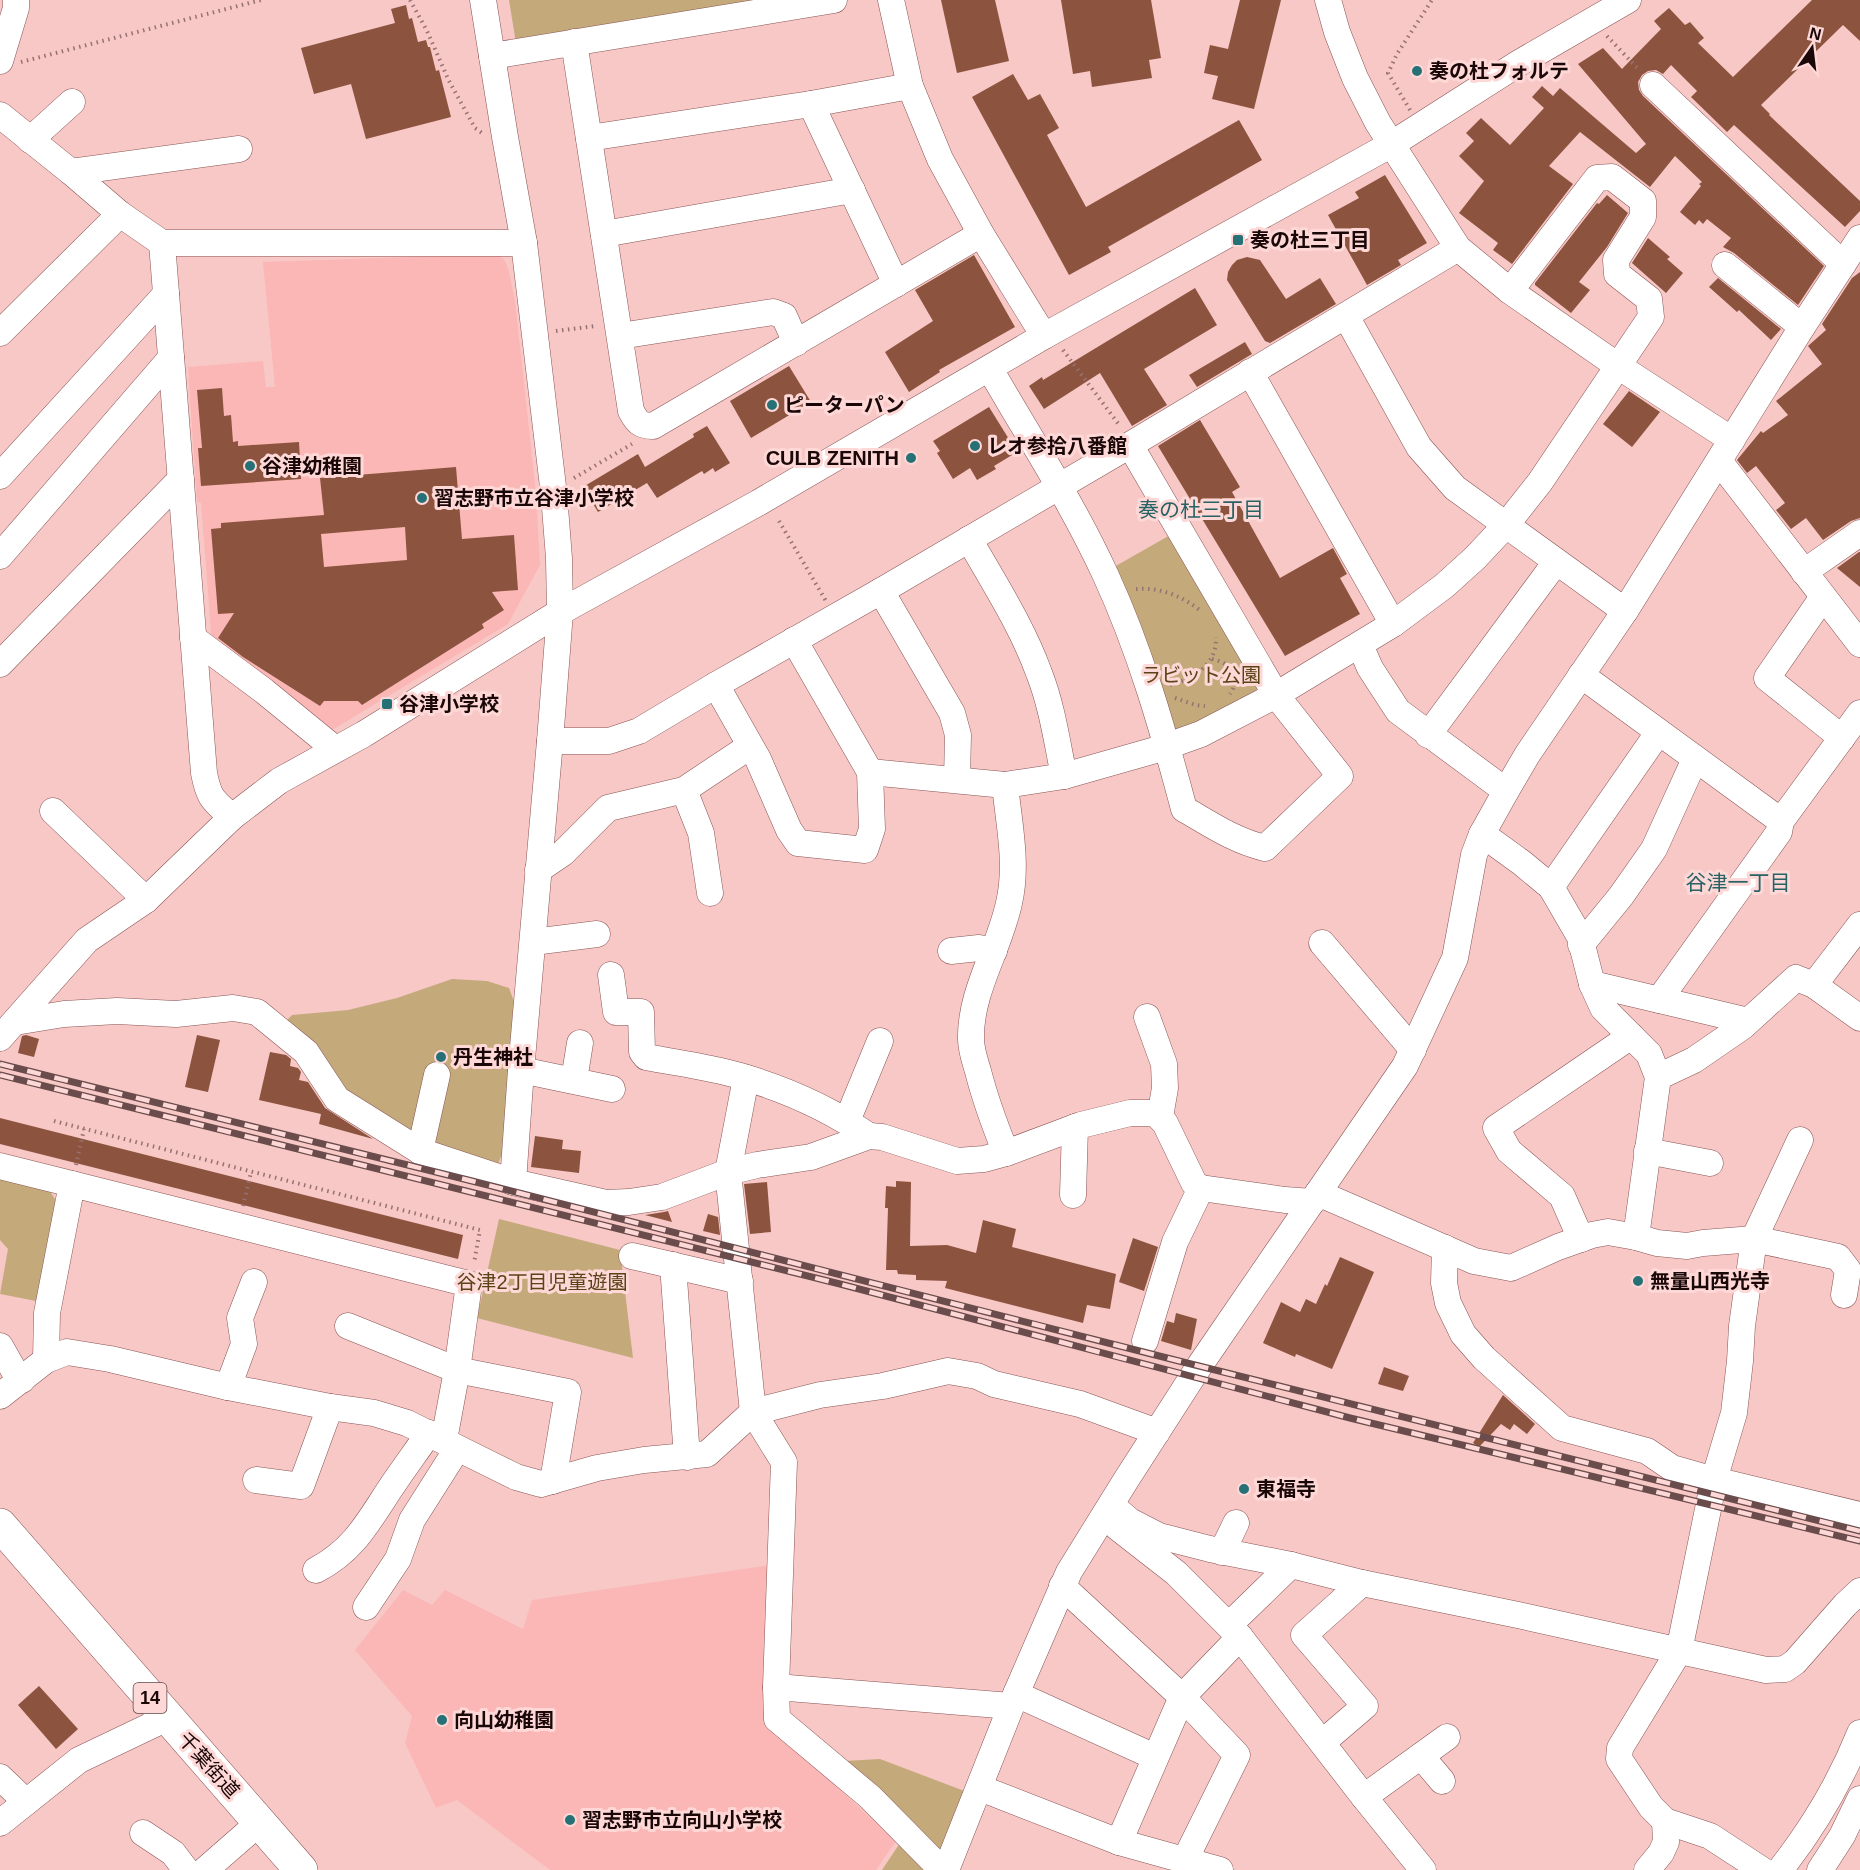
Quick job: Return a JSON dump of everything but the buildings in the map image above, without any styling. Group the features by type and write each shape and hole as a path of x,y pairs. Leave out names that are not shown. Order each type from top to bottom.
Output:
{"highway":[{"name":"千葉街道","path":"0,1525 301,1870"}],"street":[{"path":"6,63 16,0"},
{"path":"483,0 524,243 554,495 559,558 560,612 513,1182"},
{"path":"492,56 834,0"},
{"path":"891,0 910,86 940,159 981,234 1053,342"},
{"path":"1328,0 1337,33 1355,78 1392,144 1458,248 1510,291 1618,366 1725,451 1804,572 1860,644"},
{"path":"4,1034 87,940 146,900 232,817 279,781 364,734 560,612 748,508 990,369 1053,342 1392,144 1519,63 1628,0"},
{"path":"574,42 631,411 637,422 644,426 653,426 981,234"},
{"path":"746,1078 728,1173 753,1412 784,1462 776,1687 777,1719 870,1797 944,1870 1062,1587 1106,1512 1210,1349 1405,1066 1455,958 1474,855 1482,834 1506,790 1527,755 1625,611 1802,327 1854,251 1653,85"},
{"path":"589,138 811,104 910,86"},
{"path":"30,140 72,102"},
{"path":"811,104 896,284"},
{"path":"0,115 120,214 162,243 524,243"},
{"path":"71,172 239,149"},
{"path":"870,772 1005,785 1064,776 1167,746 1202,734 1276,695 1393,624 1444,586 1506,525 1540,482 1651,317 1649,300 1617,274 1616,260 1643,217 1643,201 1611,177 1597,178 1510,291"},
{"path":"604,234 852,190"},
{"path":"3,323 120,214"},
{"path":"162,243 204,773 208,792 232,817"},
{"path":"550,741 609,741 639,731 1131,445 1458,248"},
{"path":"1725,265 1802,327"},
{"path":"0,476 166,294"},
{"path":"619,330 773,312 784,316 796,343"},
{"path":"1346,316 1419,447 1455,488 1625,611"},
{"path":"0,556 171,358"},
{"path":"990,369 1085,533 1113,594 1137,652 1184,809 1248,844 1265,848 1340,776 1276,695 1131,445"},
{"path":"1250,372 1393,624"},
{"path":"0,664 181,479"},
{"path":"1804,572 1860,533"},
{"path":"969,539 1026,642 1040,675 1064,776"},
{"path":"1428,735 1556,562"},
{"path":"881,591 952,713 958,735 957,780"},
{"path":"1823,597 1767,678 1842,738"},
{"path":"193,638 255,684 335,749"},
{"path":"716,685 758,759 789,830 798,843 865,850 872,829 870,772 794,640"},
{"path":"1360,645 1370,668 1398,711 1506,790"},
{"path":"1581,675 1781,821"},
{"path":"1659,1000 1779,832 1781,821 1860,713"},
{"path":"1551,887 1658,733"},
{"path":"538,870 563,853 608,808 684,790 750,746"},
{"path":"1581,945 1621,896 1654,849 1695,759"},
{"path":"1005,785 1013,860 1009,903 975,1001 971,1042 987,1106 1006,1153"},
{"path":"684,790 701,833 710,893"},
{"path":"53,812 146,900"},
{"path":"1482,834 1551,887 1580,937 1592,984 1603,1008 1649,1054 1658,1077 1636,1237"},
{"path":"1814,985 1860,925"},
{"path":"533,942 597,934"},
{"path":"1322,943 1413,1050"},
{"path":"951,951 979,948 994,951"},
{"path":"611,975 616,1012 641,1012 642,1052 646,1057 746,1078 777,1088 847,1121 869,1136"},
{"path":"1658,1077 1694,1060 1748,1021 1796,978 1814,985 1860,1018"},
{"path":"1592,984 1748,1021"},
{"path":"4,1034 64,1014 106,1011 176,1014 233,1008 257,1012 306,1052 337,1099 420,1151 513,1182 606,1203 662,1197 728,1173 757,1165 811,1157 869,1136 882,1137 957,1161 984,1159 1075,1127 1130,1113 1155,1113 1165,1123 1194,1183 1201,1188 1285,1200 1315,1197 1473,1261 1511,1268 1581,1239 1608,1232 1657,1243 1687,1246 1754,1239 1838,1257 1848,1270 1844,1295"},
{"path":"1147,1017 1164,1064 1165,1088 1160,1118"},
{"path":"1581,1239 1562,1196 1509,1151 1496,1128 1631,1036"},
{"path":"847,1121 880,1041"},
{"path":"574,1080 580,1043"},
{"path":"521,1070 612,1089"},
{"path":"420,1151 437,1075"},
{"path":"1073,1195 1075,1127"},
{"path":"1762,1870 1710,1836 1665,1821 1650,1807 1619,1759 1620,1748 1679,1651 1714,1480 1734,1413 1742,1326 1754,1239 1800,1140"},
{"path":"1647,1151 1710,1163"},
{"path":"0,1166 469,1284 457,1370 443,1441 398,1559 366,1607"},
{"path":"46,1360 47,1313 72,1184"},
{"path":"1145,1341 1174,1242 1201,1188"},
{"path":"1445,1248 1444,1283 1448,1303 1463,1334 1484,1358 1562,1428 1647,1451 1672,1467 1714,1480 1860,1515"},
{"path":"632,1256 740,1281"},
{"path":"673,1265 687,1456"},
{"path":"228,1387 244,1344 240,1318 254,1282"},
{"path":"348,1326 457,1370 568,1392 553,1481"},
{"path":"0,1346 22,1380"},
{"path":"0,1396 46,1360 67,1352 110,1359 228,1387 330,1407 374,1413 407,1423 516,1477 541,1484 597,1468 707,1454 753,1412 820,1395 884,1386 948,1371 977,1376 994,1384 1080,1404 1157,1432"},
{"path":"256,1480 301,1486 330,1407"},
{"path":"316,1570 335,1560 365,1528 396,1480 443,1441"},
{"path":"1106,1512 1159,1536 1222,1552 1291,1565 1362,1583 1766,1670 1785,1670 1795,1662 1860,1591"},
{"path":"1106,1512 1117,1527 1176,1573 1234,1631 1423,1870"},
{"path":"1222,1552 1236,1523"},
{"path":"1119,1842 1182,1697 1234,1631 1291,1565"},
{"path":"1323,1742 1365,1706 1304,1635 1362,1583"},
{"path":"1062,1587 1182,1697 1237,1755 1185,1860"},
{"path":"776,1687 1014,1700 1155,1757"},
{"path":"0,1823 79,1760 167,1718"},
{"path":"1780,1870 1804,1839 1832,1794 1860,1733"},
{"path":"1364,1797 1447,1737"},
{"path":"1421,1756 1442,1781"},
{"path":"0,1778 26,1803"},
{"path":"980,1788 1119,1842 1220,1870"},
{"path":"1820,1870 1842,1836 1860,1799"},
{"path":"1647,1870 1661,1853 1666,1842 1665,1821"},
{"path":"205,1870 260,1822"},
{"path":"143,1833 173,1853 186,1870"}],"path":[{"path":"6,63 261,0"},
{"path":"410,0 427,31 449,81 475,128 490,139 505,137"},
{"path":"1410,110 1388,73 1397,54 1432,0"},
{"path":"1607,36 1653,85"},
{"path":"552,332 619,330"},
{"path":"1053,342 1119,425 1131,445"},
{"path":"568,482 628,447 653,426"},
{"path":"778,521 835,617"},
{"path":"1113,594 1139,589 1160,590 1184,599 1205,614"},
{"path":"1213,704 1195,705 1182,702 1169,693 1167,685 1187,680 1207,666 1216,650 1215,628"},
{"path":"1212,658 1227,665 1236,678 1228,697"},
{"path":"1170,676 1176,664"},
{"path":"54,1121 480,1230 469,1284"},
{"path":"72,1184 84,1129"},
{"path":"238,1225 251,1172"}],"shaded area":[{"name":"習志野市立谷津小学校","path":"498,254 505,261 509,271 515,301 536,493 540,565 508,624 327,733 212,644 201,503 197,502 188,367 263,361 266,387 275,387 263,262"},
{"name":"習志野市立向山小学校","path":"771,1565 767,1723 896,1841 876,1870 550,1870 457,1800 436,1808 405,1743 412,1716 355,1650 403,1590 432,1605 445,1590 523,1629 532,1600"}],"green space":[{"path":"509,0 769,0 516,43"},
{"name":"ラビット公園","path":"1172,534 1259,683 1253,699 1186,736 1171,727 1114,567"},
{"path":"452,979 487,981 509,988 520,1018 509,1136 497,1167 385,1138 282,1025 292,1015 348,1010 397,998"},
{"path":"0,1172 45,1183 56,1201 36,1301 0,1294 8,1249 0,1240"},
{"name":"谷津2丁目児童遊園","path":"499,1219 620,1250 633,1358 477,1318"},
{"path":"880,1759 967,1792 948,1870 882,1870 904,1837 827,1762"}],"railway":[{"path":"0,1064 1860,1531"},
{"path":"0,1075 840,1284 1350,1418 1860,1541"}],"place":[{"name":"奏の杜フォルテ","path":"1417,71"},
{"name":"奏の杜三丁目","path":"1238,240"},
{"name":"ピーターパン","path":"772,405"},
{"name":"レオ参拾八番館","path":"975,446"},
{"name":"CULB ZENITH","path":"911,458"},
{"name":"谷津幼稚園","path":"250,466"},
{"name":"習志野市立谷津小学校","path":"422,498"},
{"name":"谷津小学校","path":"387,704"},
{"name":"丹生神社","path":"441,1057"},
{"name":"無量山西光寺","path":"1638,1281"},
{"name":"東福寺","path":"1244,1489"},
{"name":"向山幼稚園","path":"442,1720"},
{"name":"習志野市立向山小学校","path":"570,1820"}],"district":[{"name":"奏の杜三丁目","path":"1201,509"},
{"name":"谷津一丁目","path":"1738,882"}]}
